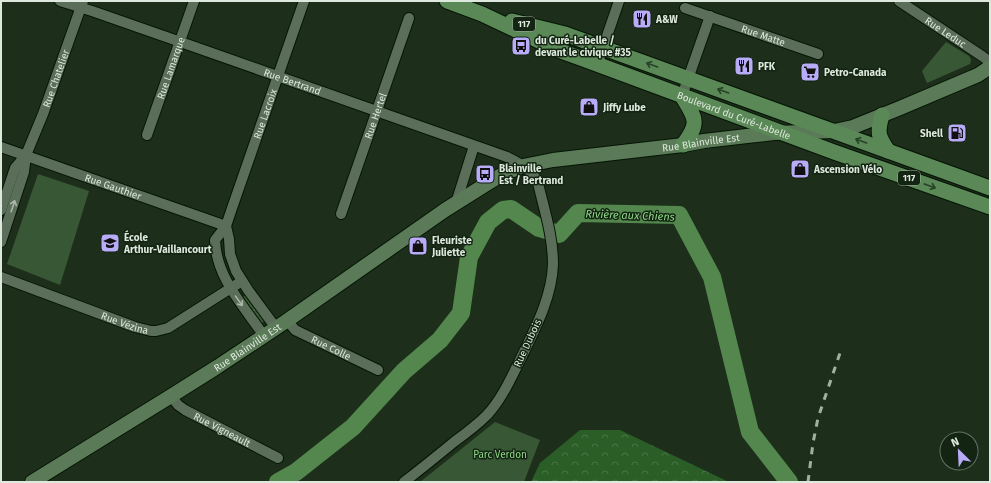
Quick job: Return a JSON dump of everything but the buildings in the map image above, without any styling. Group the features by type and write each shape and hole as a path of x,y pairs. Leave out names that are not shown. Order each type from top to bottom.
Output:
{"main road":[{"name":"Boulevard du Curé-Labelle","path":"447,1 482,14 558,50 597,65 990,207"},
{"name":"Boulevard du Curé-Labelle","path":"482,14 565,34 603,47 990,188"},
{"path":"682,96 694,116 695,121 693,132 683,145"},
{"path":"882,116 879,127 880,139 888,151"}],"street":[{"name":"Rue Bertrand","path":"60,1 82,4 179,42 474,146 507,158 523,166"},
{"name":"Rue Lamarque","path":"147,136 194,1"},
{"name":"Rue Lacroix","path":"276,328 230,288 217,258 215,240 226,226 304,1"},
{"path":"597,65 619,1"},
{"name":"Rue Leduc","path":"899,1 982,56 986,59 990,66"},
{"name":"Rue Chatelier","path":"26,155 43,114 82,4"},
{"name":"Rue Matte","path":"685,8 818,54"},
{"path":"682,96 710,16"},
{"name":"Rue Hertel","path":"341,214 409,18"},
{"name":"Rue Blainville Est","path":"32,482 171,396 276,328 412,232 499,176 512,170 523,166 553,160 683,145 704,141 782,133 834,131 882,116 978,75 990,66"},
{"path":"782,133 790,115"},
{"path":"827,149 834,131"},
{"path":"456,203 474,146"},
{"name":"Rue Gauthier","path":"1,147 226,226"},
{"path":"1,210 15,168 26,155"},
{"path":"1,242 24,172 26,155"},
{"name":"Rue Dubois","path":"404,482 482,420 492,408 502,395 532,334 547,298 551,282 553,255 551,239 536,179 533,174 523,166"},
{"name":"Rue Lacroix","path":"226,226 232,260 236,271 276,328"},
{"name":"Rue Vézina","path":"1,277 135,327 152,331 162,330 175,324 242,281"},
{"name":"Rue Colle","path":"276,328 295,330 378,370"},
{"name":"Rue Vigneault","path":"171,396 178,405 185,410 278,458"}],"green space":[{"path":"946,42 969,56 971,60 970,64 927,83 922,71"},
{"path":"38,174 89,191 60,285 7,264"},
{"path":"246,295 264,321 262,323 243,297"},
{"name":"Parc Verdon","path":"495,422 540,440 524,482 420,482"},
{"path":"580,430 620,430 729,482 531,482 540,463"}],"waterway":[{"name":"Rivière aux Chiens","path":"278,482 296,472 353,427 404,371 440,340 461,313 469,257 488,222 503,210 511,209 539,228 559,234 578,213 679,215 712,277 750,432 789,482"}],"railway":[{"path":"808,482 818,418 840,353"}],"place":[{"name":"A&W","path":"642,19"},
{"name":"du Curé-Labelle / devant le civique #35","path":"521,46"},
{"name":"PFK","path":"744,66"},
{"name":"Petro-Canada","path":"810,72"},
{"name":"Jiffy Lube","path":"589,107"},
{"name":"Shell","path":"957,133"},
{"name":"Ascension Vélo","path":"800,169"},
{"name":"Blainville Est / Bertrand","path":"485,174"},
{"name":"École Arthur-Vaillancourt","path":"110,243"},
{"name":"Fleuriste Juliette","path":"418,246"}]}
